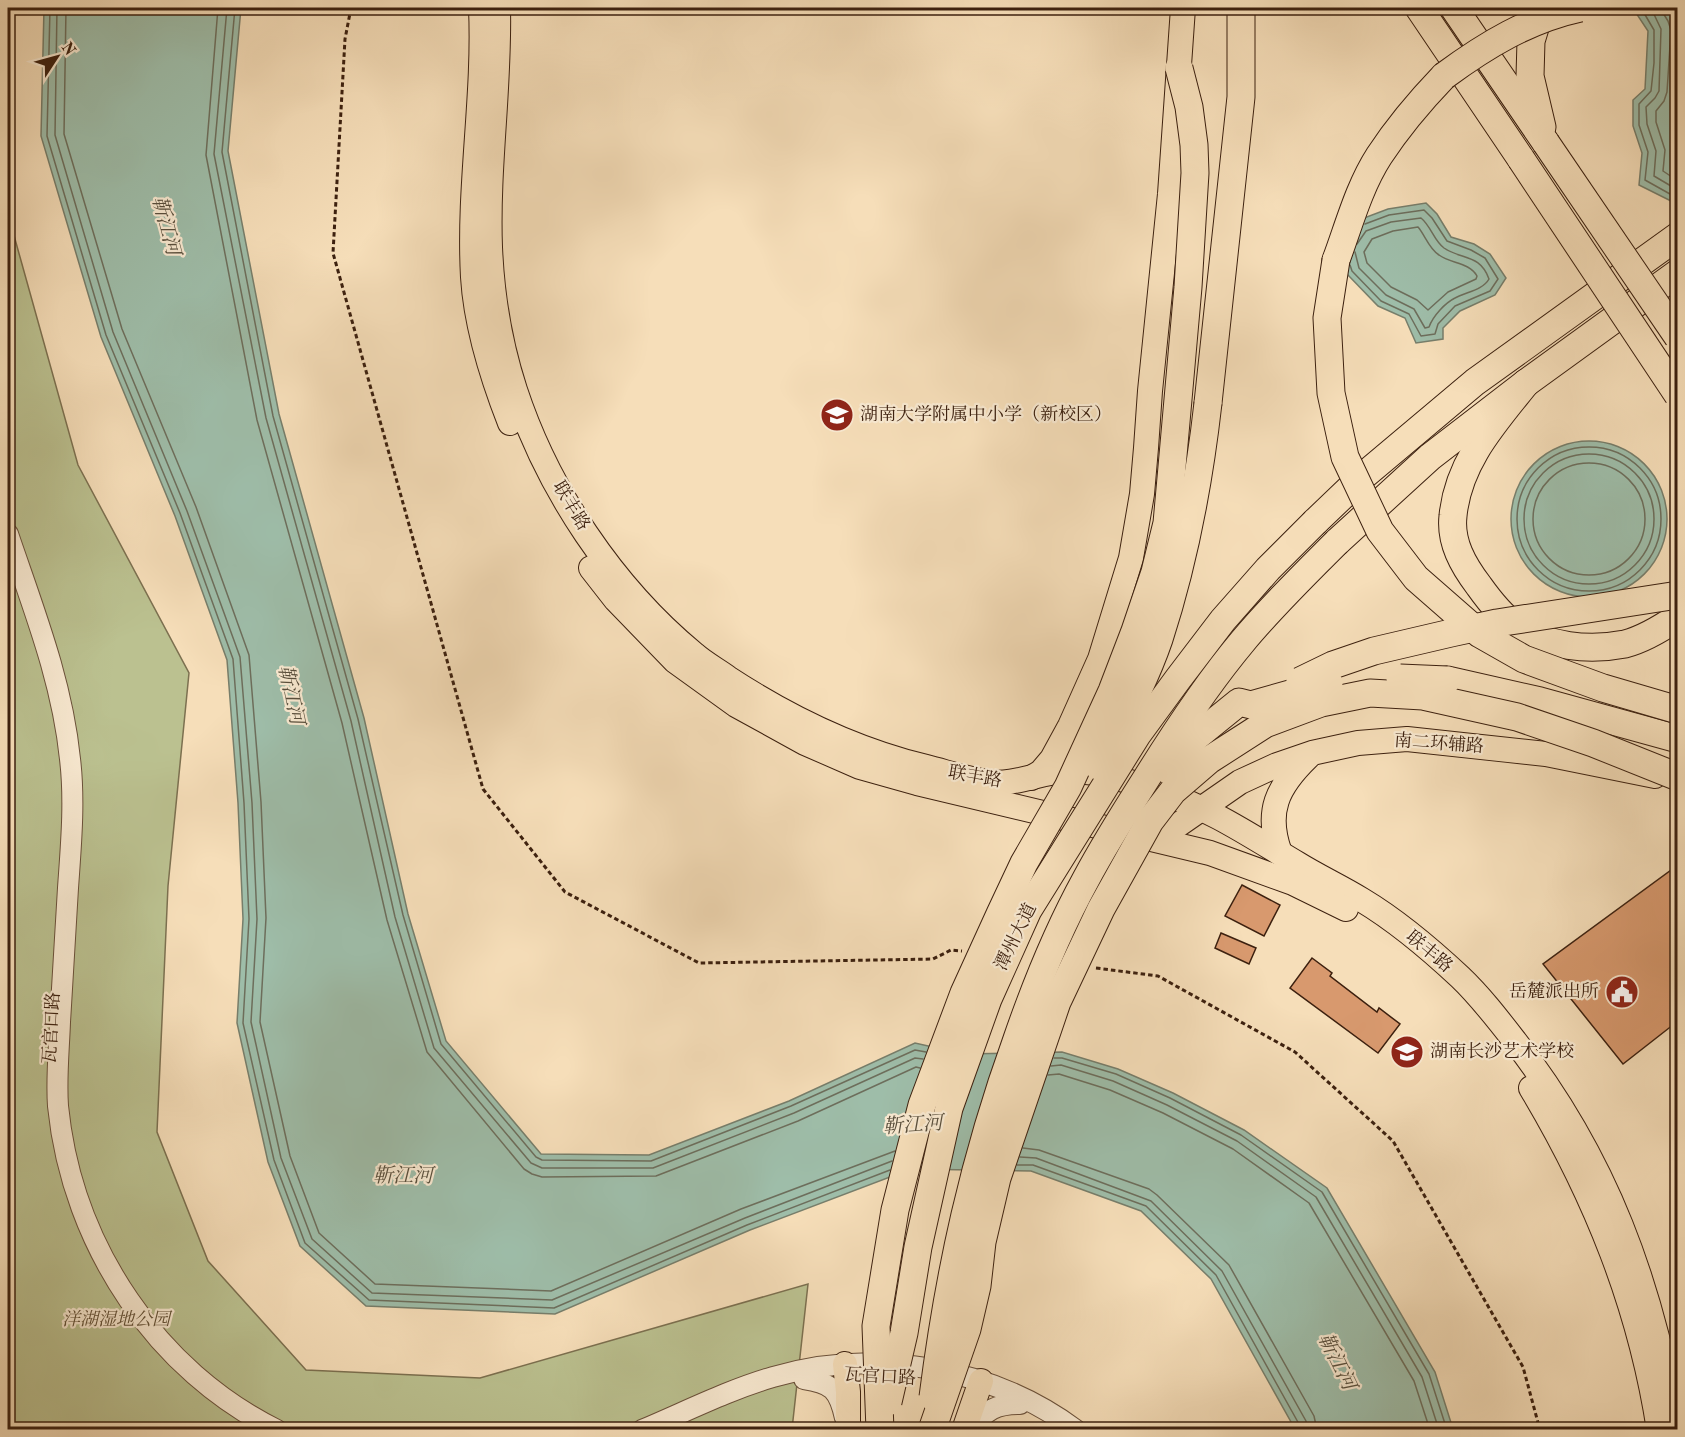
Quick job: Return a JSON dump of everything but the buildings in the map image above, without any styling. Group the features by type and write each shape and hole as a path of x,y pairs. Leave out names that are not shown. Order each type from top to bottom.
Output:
{"highway":[{"path":"969,959 1047,854 1111,744 1135,696 1158,639 1186,538 1201,467 1241,97 1241,8"},
{"path":"1419,8 1677,395"},
{"path":"1454,8 1677,337"},
{"path":"1541,8 1531,41 1530,76 1546,143"},
{"path":"1580,8 1563,11 1515,30 1461,63 1444,76 1412,110 1378,158 1357,201 1336,260 1327,318 1330,393 1346,457 1380,531 1416,578 1479,634 1524,659 1603,688 1677,710"},
{"path":"881,1430 876,1326 895,1210 922,1105 969,959 1068,787 1096,728 1135,631 1155,572 1167,524 1187,298 1195,172 1189,107 1179,68"},
{"name":"潭州大道","path":"881,1430 904,1334 927,1204 949,1108 988,999 1028,910 1137,735 1178,679 1268,569 1362,477 1476,381 1677,236"},
{"path":"1677,273 1526,383 1470,457 1457,490 1453,518 1454,545 1473,579 1491,603 1516,626 1552,643 1591,648 1627,643 1657,631 1677,617"},
{"name":"潭州大道","path":"930,1430 947,1300 976,1162 997,1093 1030,1001 1085,880 1182,722 1244,640 1337,542 1430,457 1526,383"},
{"path":"1251,705 1333,665 1374,651 1497,623 1677,595"},
{"path":"930,1430 967,1329 996,1179 1086,913 1100,883 1152,793 1197,736 1239,702 1251,705 1338,681 1393,677 1448,680 1540,701 1677,739"},
{"path":"1057,1002 1101,909 1150,821 1173,791 1209,760 1265,724 1321,703 1370,693 1423,696 1517,717 1593,743 1677,779"}],"main road":[{"name":"联丰路","path":"480,8 481,75 474,189 473,279 483,341 498,392 521,450 546,498 578,550 615,600 675,661 736,705 805,743 860,767 917,783 1210,853 1293,883 1330,901 1368,922 1414,958 1451,991 1484,1026 1528,1083 1579,1174 1611,1250 1630,1303 1644,1355 1659,1430"},
{"name":"联丰路","path":"498,8 499,53 490,248 502,343 515,390 533,437 557,484 606,561 659,622 696,657 763,701 815,727 864,748 912,764 988,782 1012,783 1068,771 1084,772 1163,792 1203,808 1365,902 1431,952 1488,1006 1540,1073 1569,1118 1596,1167 1629,1243 1651,1310 1677,1430"},
{"path":"1027,780 1041,772 1052,759 1075,717 1100,659 1131,558 1142,494 1170,194 1183,8"},
{"path":"1075,717 1072,730 1075,741 1083,753 1092,759 1204,794 1221,791 1240,782"},
{"name":"南二环辅路","path":"1149,839 1178,825 1240,782 1277,765 1312,753 1358,743 1407,739 1546,754 1677,779"},
{"path":"1280,853 1274,836 1273,821 1281,789 1293,771 1312,753"},
{"path":"845,1368 848,1392 848,1430"},
{"path":"964,1430 980,1386"}],"street":[{"path":"8,534 53,668 63,711 70,760 70,854 58,1062 58,1105 63,1142 72,1179 89,1227 113,1277 157,1338 207,1385 277,1430"},
{"name":"瓦官口路","path":"8,556 47,673 55,706 63,759 65,808 63,853 49,1070 51,1119 58,1160 72,1209 107,1283 119,1302 160,1352 217,1402 261,1430"},
{"path":"642,1430 773,1377 811,1368 845,1368"},
{"name":"瓦官口路","path":"661,1430 768,1386 845,1368 980,1386 1020,1404 1062,1430"},
{"path":"804,1379 825,1383 834,1389 840,1399 848,1430"},
{"path":"980,1386 1013,1393 1076,1430"},
{"path":"973,1430 990,1409 1001,1404 1020,1404"}],"path":[{"path":"351,8 345,39 333,253 483,789 565,892 699,963 933,959 951,950 969,959"},
{"path":"1089,967 1158,976 1295,1052 1393,1141 1523,1367 1540,1430"}],"green space":[{"name":"洋湖湿地公园","path":"8,214 78,465 189,673 168,886 157,1132 208,1261 306,1370 480,1378 808,1284 792,1429 8,1429"}],"water":[{"name":"靳江河","path":"44,8 241,8 228,151 279,414 364,718 408,914 446,1041 541,1154 649,1155 789,1101 915,1043 964,1054 1062,1052 1118,1069 1173,1093 1244,1130 1327,1188 1435,1372 1453,1429 1295,1429 1211,1279 1141,1211 1031,1171 911,1169 750,1230 555,1314 366,1306 300,1246 268,1162 237,1023 243,919 238,803 227,660 175,516 101,337 41,136"},
{"path":"1638,8 1677,8 1678,196 1673,202 1639,185 1642,153 1633,126 1633,100 1645,89 1648,31 1636,13"},
{"path":"1426,203 1437,214 1451,237 1474,244 1490,254 1506,278 1495,295 1460,311 1443,328 1443,339 1416,343 1405,318 1378,306 1347,274 1356,221 1388,209"},
{"path":"1589,441 1604,442 1619,447 1633,454 1644,464 1654,475 1661,489 1666,504 1666,534 1661,549 1654,563 1644,574 1633,584 1619,591 1604,596 1589,597 1574,596 1559,591 1545,584 1534,574 1524,563 1517,549 1512,534 1511,519 1512,504 1517,489 1524,475 1534,464 1545,454 1559,447 1574,442"}],"place":[{"name":"湖南大学附属中小学（新校区）","path":"837,415"},
{"name":"岳麓派出所","path":"1622,992"},
{"name":"湖南长沙艺术学校","path":"1407,1052"}]}
